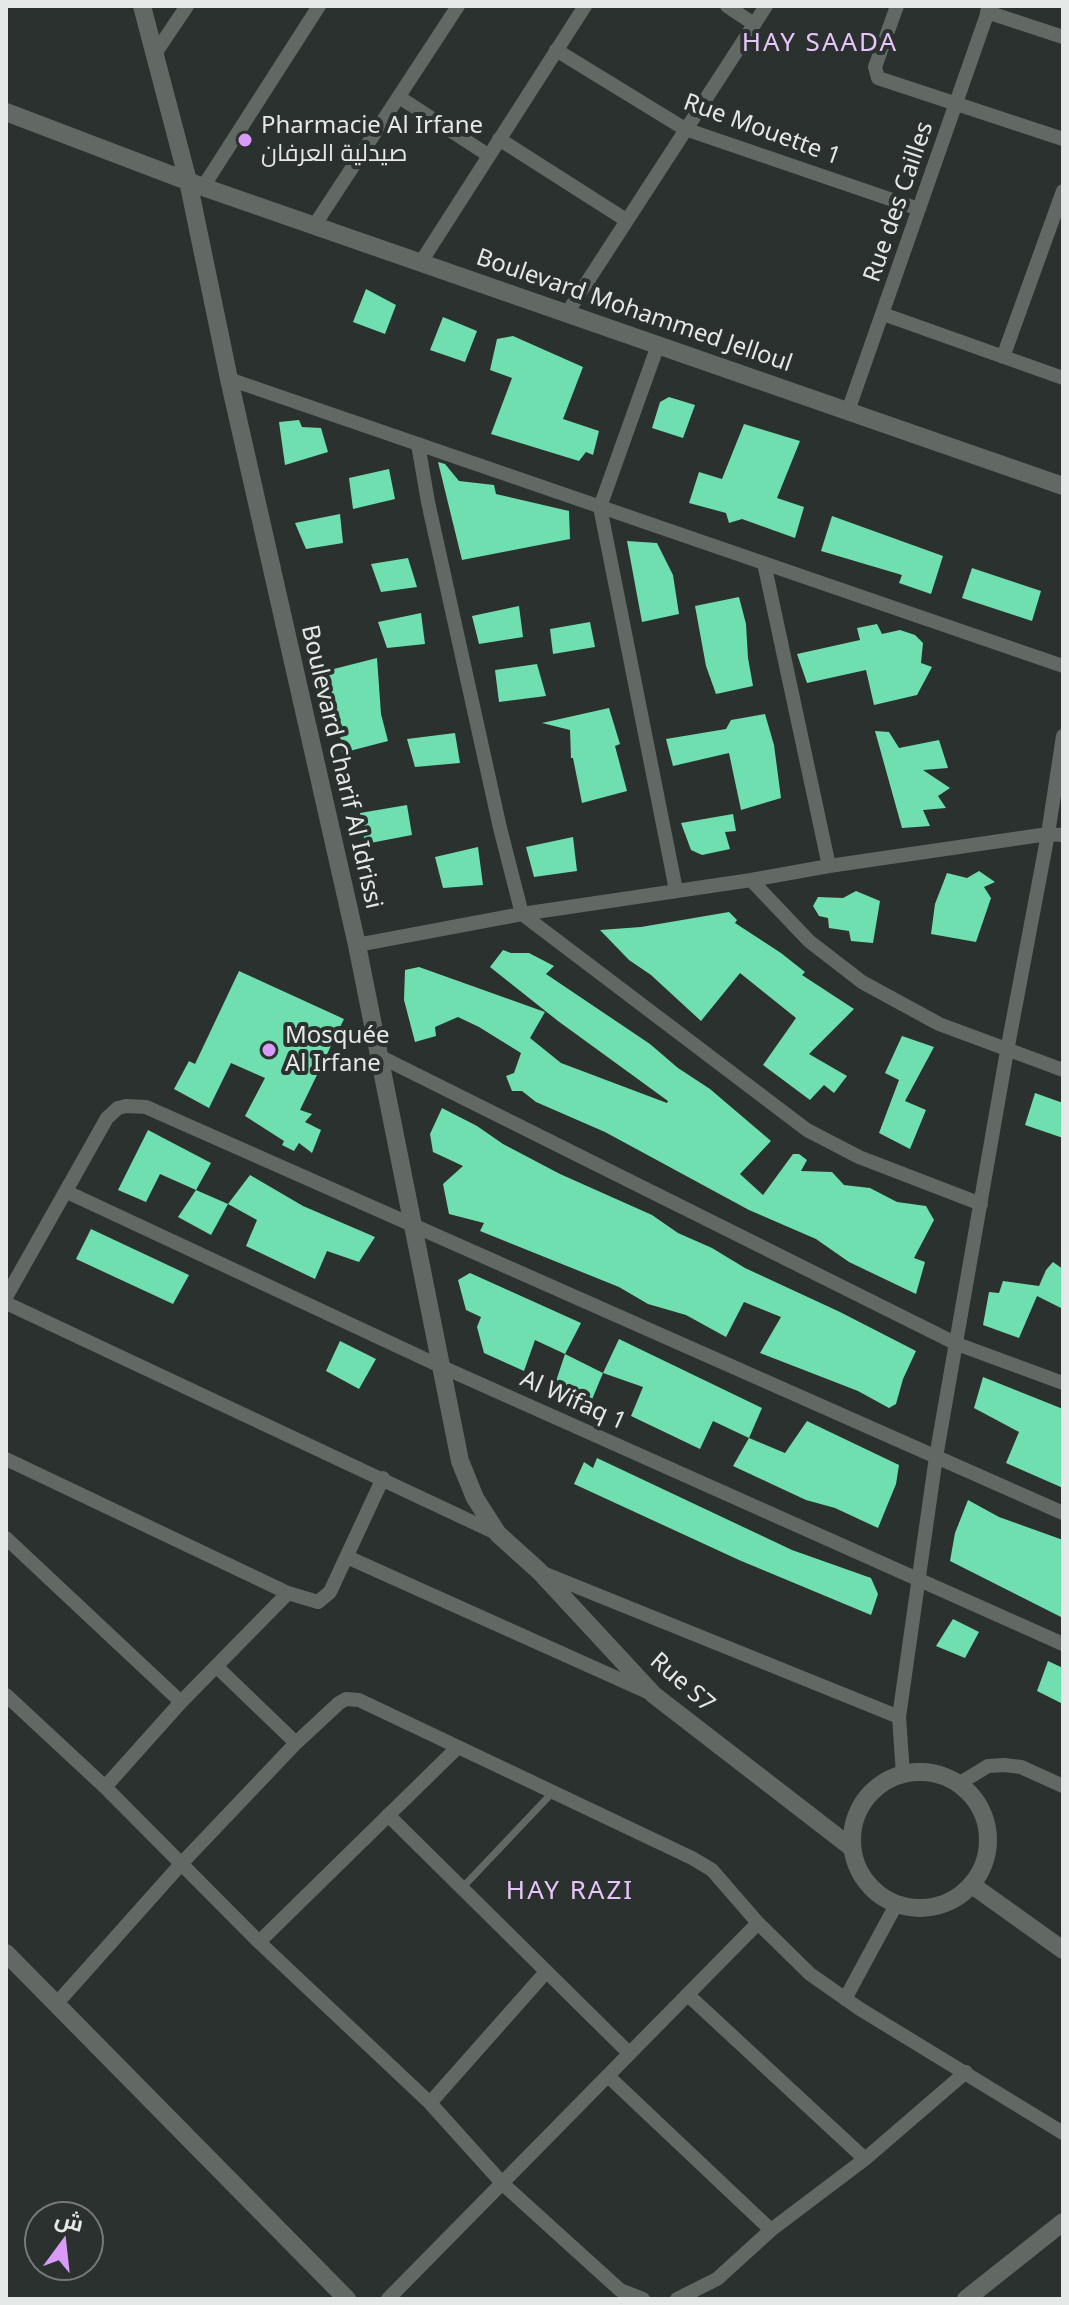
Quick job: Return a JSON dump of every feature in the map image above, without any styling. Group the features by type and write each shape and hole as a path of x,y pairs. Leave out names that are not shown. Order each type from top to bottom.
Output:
{"street":[{"name":"Boulevard Charif Al Idrissi","path":"142,6 196,184 229,379 357,945 460,1461 475,1498 498,1534"},
{"path":"156,52 187,6"},
{"path":"196,184 319,6"},
{"path":"314,226 458,6"},
{"path":"421,262 585,6"},
{"path":"727,6 754,24"},
{"path":"567,313 766,6"},
{"path":"897,6 875,67 878,78 1063,139"},
{"path":"988,9 1063,37"},
{"name":"Rue des Cailles","path":"848,411 988,9"},
{"name":"Rue Mouette 1","path":"556,50 685,129 919,209"},
{"path":"399,97 488,155"},
{"name":"Boulevard Mohammed Jelloul","path":"6,112 314,226 1063,486"},
{"path":"499,139 626,220"},
{"path":"1003,357 1063,191"},
{"path":"883,314 1063,378"},
{"path":"658,345 600,507 676,890"},
{"path":"229,379 1063,666"},
{"path":"418,444 500,828 522,914 807,1130 859,1157 981,1204"},
{"path":"764,563 829,866"},
{"path":"903,1774 899,1717 917,1580 1007,1051 1056,834 1063,736"},
{"path":"357,945 522,914 1056,834"},
{"path":"751,880 809,941 862,982 939,1024 1063,1070"},
{"path":"377,1055 957,1344 1063,1383"},
{"path":"6,1297 107,1118 118,1108 146,1107 1063,1513"},
{"name":"Al Wifaq 1","path":"67,1192 440,1366 1063,1644"},
{"path":"6,1303 498,1534"},
{"path":"6,1459 288,1593 318,1602 330,1592 383,1478"},
{"name":"Rue S7","path":"498,1534 539,1571 654,1695 852,1848"},
{"path":"9,1546 181,1702"},
{"path":"347,1557 654,1695"},
{"path":"539,1571 899,1717"},
{"path":"105,1787 181,1702 288,1593"},
{"path":"216,1666 296,1743"},
{"path":"6,1695 105,1787 259,1942 430,2103 503,2184 620,2290 643,2299"},
{"path":"58,2002 181,1864 296,1743 346,1699 359,1700 712,1870 758,1923 810,1974 845,1999 1063,2133"},
{"path":"259,1942 456,1749"},
{"path":"960,1783 988,1766 1004,1765 1021,1767 1063,1786"},
{"path":"922,1772 942,1775 960,1783 976,1800 986,1821 989,1843 984,1866 972,1885 955,1900 934,1907 896,1905 872,1888 859,1870 852,1848 853,1829 859,1810 884,1782 903,1774 922,1772"},
{"path":"388,1815 629,2053"},
{"path":"972,1885 1063,1950"},
{"path":"845,1999 896,1905"},
{"path":"388,2299 758,1923"},
{"path":"6,1953 58,2002 347,2299"},
{"path":"430,2103 546,1972"},
{"path":"688,1995 865,2159"},
{"path":"677,2299 717,2279 771,2230 865,2159 966,2072"},
{"path":"608,2076 771,2230"},
{"path":"966,2299 1063,2222"}],"lane":[{"path":"462,1888 552,1793"}],"building":[{"path":"366,289 396,305 385,334 353,322"},
{"path":"443,317 477,331 465,362 430,350"},
{"path":"513,336 583,367 563,419 599,431 593,455 586,452 579,461 491,434 512,378 490,370 497,339"},
{"path":"669,397 695,405 683,438 652,428 660,402"},
{"path":"299,420 302,427 321,428 328,452 285,465 279,422"},
{"path":"744,424 800,441 777,498 804,507 795,538 742,519 729,523 726,513 689,503 699,472 722,479"},
{"path":"438,462 445,464 459,481 494,485 496,494 569,511 570,539 462,560"},
{"path":"389,469 395,499 353,509 349,478"},
{"path":"340,514 343,543 306,549 295,523"},
{"path":"832,516 943,556 931,594 899,583 902,575 821,551"},
{"path":"627,541 657,543 673,575 679,614 642,622"},
{"path":"408,558 417,587 381,592 371,564"},
{"path":"972,568 1041,591 1032,621 962,598"},
{"path":"739,597 746,624 753,686 716,694 706,666 695,606"},
{"path":"519,606 523,637 479,644 472,616"},
{"path":"421,613 425,644 387,648 378,622"},
{"path":"590,622 595,647 553,654 550,629"},
{"path":"877,624 882,634 900,630 915,635 923,643 921,663 932,667 917,695 874,705 866,670 807,683 797,654 860,640 857,628"},
{"path":"377,658 381,714 388,741 342,753 339,725 322,672"},
{"path":"537,664 546,696 499,702 495,670"},
{"path":"609,708 620,744 615,746 627,791 582,803 571,758 570,730 542,723"},
{"path":"765,714 774,745 781,798 741,810 729,753 673,766 666,739 726,729 731,720"},
{"path":"875,731 889,732 899,748 939,740 948,768 923,770 950,788 938,796 946,808 923,810 930,826 902,828"},
{"path":"455,733 460,763 415,767 407,739"},
{"path":"407,805 412,835 365,844 360,813"},
{"path":"733,814 736,831 725,832 730,849 702,855 691,850 681,823"},
{"path":"573,837 577,871 534,877 526,847"},
{"path":"478,847 483,885 443,888 435,857"},
{"path":"979,871 995,882 984,887 991,898 976,942 931,934 935,904 947,873 967,878"},
{"path":"856,891 880,901 873,943 851,941 849,931 829,928 828,918 819,916 813,906 818,897 843,898"},
{"path":"729,912 737,920 735,923 781,953 805,972 802,975 854,1009 809,1054 847,1076 834,1093 824,1085 810,1100 763,1065 796,1018 740,973 701,1021 651,975 629,960 600,930 641,927"},
{"path":"503,950 529,953 554,966 546,974 650,1044 710,1089 771,1141 740,1174 763,1195 793,1154 799,1154 807,1160 801,1171 832,1172 844,1185 870,1188 897,1202 926,1206 934,1220 914,1258 925,1262 916,1294 849,1262 816,1239 749,1210 605,1132 536,1102 522,1091 512,1091 506,1076 514,1073 521,1053 479,1027 458,1017 435,1027 436,1036 415,1042 404,1000 405,970 419,967 545,1012 530,1038 561,1063 667,1103 490,967"},
{"name":"Mosquée Al Irfane","path":"239,971 344,1019 300,1110 312,1114 305,1122 321,1130 312,1153 299,1143 294,1151 282,1145 284,1141 245,1116 265,1078 231,1063 209,1108 174,1089 189,1061 195,1064"},
{"path":"902,1036 934,1047 905,1101 926,1110 910,1149 879,1133 899,1080 885,1073"},
{"path":"1035,1093 1063,1103 1063,1138 1025,1125"},
{"path":"442,1108 560,1174 652,1215 678,1233 712,1248 745,1268 916,1351 896,1404 889,1408 858,1391 760,1353 781,1317 744,1302 726,1337 686,1315 648,1304 619,1287 480,1231 484,1223 449,1214 443,1184 463,1166 433,1152 430,1134"},
{"path":"148,1130 211,1163 196,1190 160,1174 146,1202 118,1190"},
{"path":"250,1175 303,1206 375,1237 359,1262 327,1251 315,1279 246,1246 257,1220 228,1204"},
{"path":"196,1190 228,1204 211,1235 178,1217"},
{"path":"91,1229 189,1275 173,1304 76,1259"},
{"path":"1053,1262 1063,1269 1063,1309 1037,1296 1019,1338 983,1325 989,1292 999,1293 1003,1281 1039,1286"},
{"path":"470,1273 581,1323 565,1354 535,1340 524,1371 484,1353 477,1327 481,1317 466,1310 458,1280"},
{"path":"619,1339 762,1408 749,1438 713,1421 700,1449 631,1416 643,1387 603,1373"},
{"path":"340,1341 376,1359 359,1389 326,1371"},
{"path":"565,1354 603,1373 588,1409 553,1390"},
{"path":"983,1377 1063,1409 1063,1488 1006,1463 1019,1432 974,1408"},
{"path":"807,1421 899,1465 896,1484 878,1528 835,1508 806,1500 733,1466 749,1438 785,1453"},
{"path":"597,1458 792,1550 871,1578 878,1594 871,1615 739,1560 574,1484 584,1462 593,1468"},
{"path":"968,1500 999,1517 1063,1540 1063,1618 950,1561 955,1533"},
{"path":"953,1619 979,1632 965,1658 936,1646"},
{"path":"1048,1661 1063,1668 1063,1704 1037,1691"}],"place":[{"name":"Pharmacie Al Irfane صيدلية العرفان","path":"245,140"},
{"name":"Mosquée Al Irfane","path":"269,1050"}],"district":[{"name":"HAY SAADA","path":"820,44"},
{"name":"HAY RAZI","path":"570,1892"}]}
